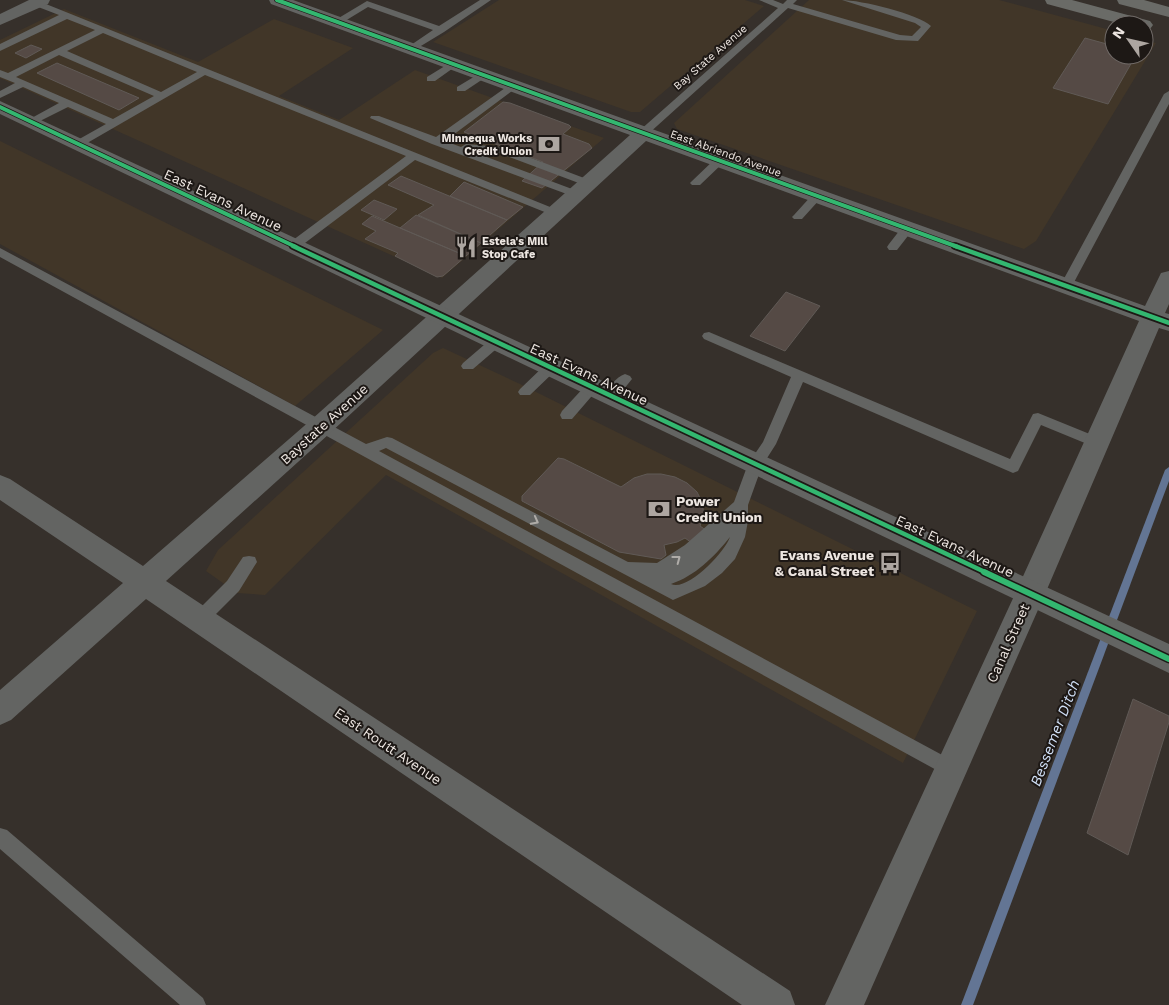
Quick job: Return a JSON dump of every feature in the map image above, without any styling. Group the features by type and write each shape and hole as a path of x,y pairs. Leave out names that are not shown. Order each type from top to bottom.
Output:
{"highway":[{"path":"1053,0 1107,15"},
{"path":"1124,0 1169,12"}],"street":[{"name":"East Abriendo Avenue","path":"277,0 1160,320"},
{"path":"0,20 39,1"},
{"name":"East Evans Avenue","path":"0,107 550,368 609,388 755,464 1169,659"},
{"name":"Baystate Avenue","path":"0,710 320,427 643,133"},
{"name":"Canal Street","path":"844,1005 1097,442 1160,320 1169,278"},
{"name":"East Routt Avenue","path":"0,486 776,1005"}],"lane":[{"path":"356,0 440,30"},
{"path":"411,49 486,0"},
{"path":"764,0 788,4 899,38 915,38 926,26 918,21 847,0"},
{"path":"39,1 102,30 414,156 574,196"},
{"path":"338,22 367,4"},
{"name":"Bay State Avenue","path":"643,133 788,4"},
{"path":"0,48 67,15"},
{"path":"4,75 58,52 102,30"},
{"path":"58,52 162,96"},
{"path":"431,79 453,64"},
{"path":"78,144 205,71"},
{"path":"4,75 113,123"},
{"path":"461,90 482,75"},
{"path":"0,96 23,83"},
{"path":"442,144 512,86"},
{"path":"1066,286 1169,94"},
{"path":"32,122 68,103"},
{"path":"375,118 442,144 479,166 574,196"},
{"path":"442,144 493,154 574,196"},
{"path":"293,246 414,156"},
{"path":"696,183 719,161"},
{"path":"798,217 817,196"},
{"path":"893,247 907,229"},
{"path":"0,252 951,769"},
{"path":"709,336 1013,467 1038,418 1097,442"},
{"path":"468,366 496,342"},
{"path":"525,392 550,368"},
{"path":"365,452 388,442 645,579 659,580 669,578 690,566 723,536 736,516 755,464 769,444 799,375"},
{"path":"567,415 609,388"},
{"path":"615,563 648,570 658,570 667,566 740,505"},
{"path":"199,620 234,586 249,562"},
{"path":"0,836 196,1005"}],"shaded area":[{"path":"499,0 745,0 764,6 640,112 631,112 433,42"},
{"path":"809,0 999,0 1104,28 1104,65 1143,65 1036,241 1024,249 677,129 674,123"},
{"path":"64,9 198,62 274,19 353,48 279,96 339,120 415,70 604,138 442,278 0,78 0,40"},
{"path":"0,141 383,330 295,406 0,244"},
{"path":"443,348 520,384 977,611 903,763 386,475 265,595 237,593 206,571 218,550 433,353"}],"building":[{"path":"1085,38 1104,43 1104,65 1130,65 1108,104 1053,88"},
{"path":"31,45 42,49 26,58 15,53"},
{"path":"57,63 139,98 119,110 37,73"},
{"path":"503,102 569,125 571,127 563,134 589,144 592,148 542,188 522,181 543,162 464,132"},
{"path":"401,176 507,220 481,243 418,215 434,205 388,185"},
{"path":"464,182 523,207 507,220 450,196"},
{"path":"374,200 397,209 384,220 361,210"},
{"path":"416,215 481,243 466,256 400,228"},
{"path":"372,216 466,256 443,276 437,277 395,256 398,253 365,239 376,231 362,224"},
{"path":"786,292 820,306 785,351 750,336"},
{"path":"558,458 564,459 621,487 634,478 647,474 675,477 687,483 697,492 702,502 704,515 700,526 720,540 706,553 685,538 664,545 666,555 661,559 619,552 522,501 522,496"},
{"path":"1133,699 1169,716 1169,722 1128,855 1087,833"}],"waterway":[{"name":"Bessemer Ditch","path":"967,1005 1169,470"}],"cycle path":[{"path":"277,0 1169,323"},
{"path":"0,107 1169,659"}],"place":[{"name":"Minnequa Works Credit Union","path":"549,144"},
{"name":"Estela's Mill Stop Cafe","path":"466,247"},
{"name":"Power Credit Union","path":"659,509"},
{"name":"Evans Avenue & Canal Street","path":"890,563"}]}
